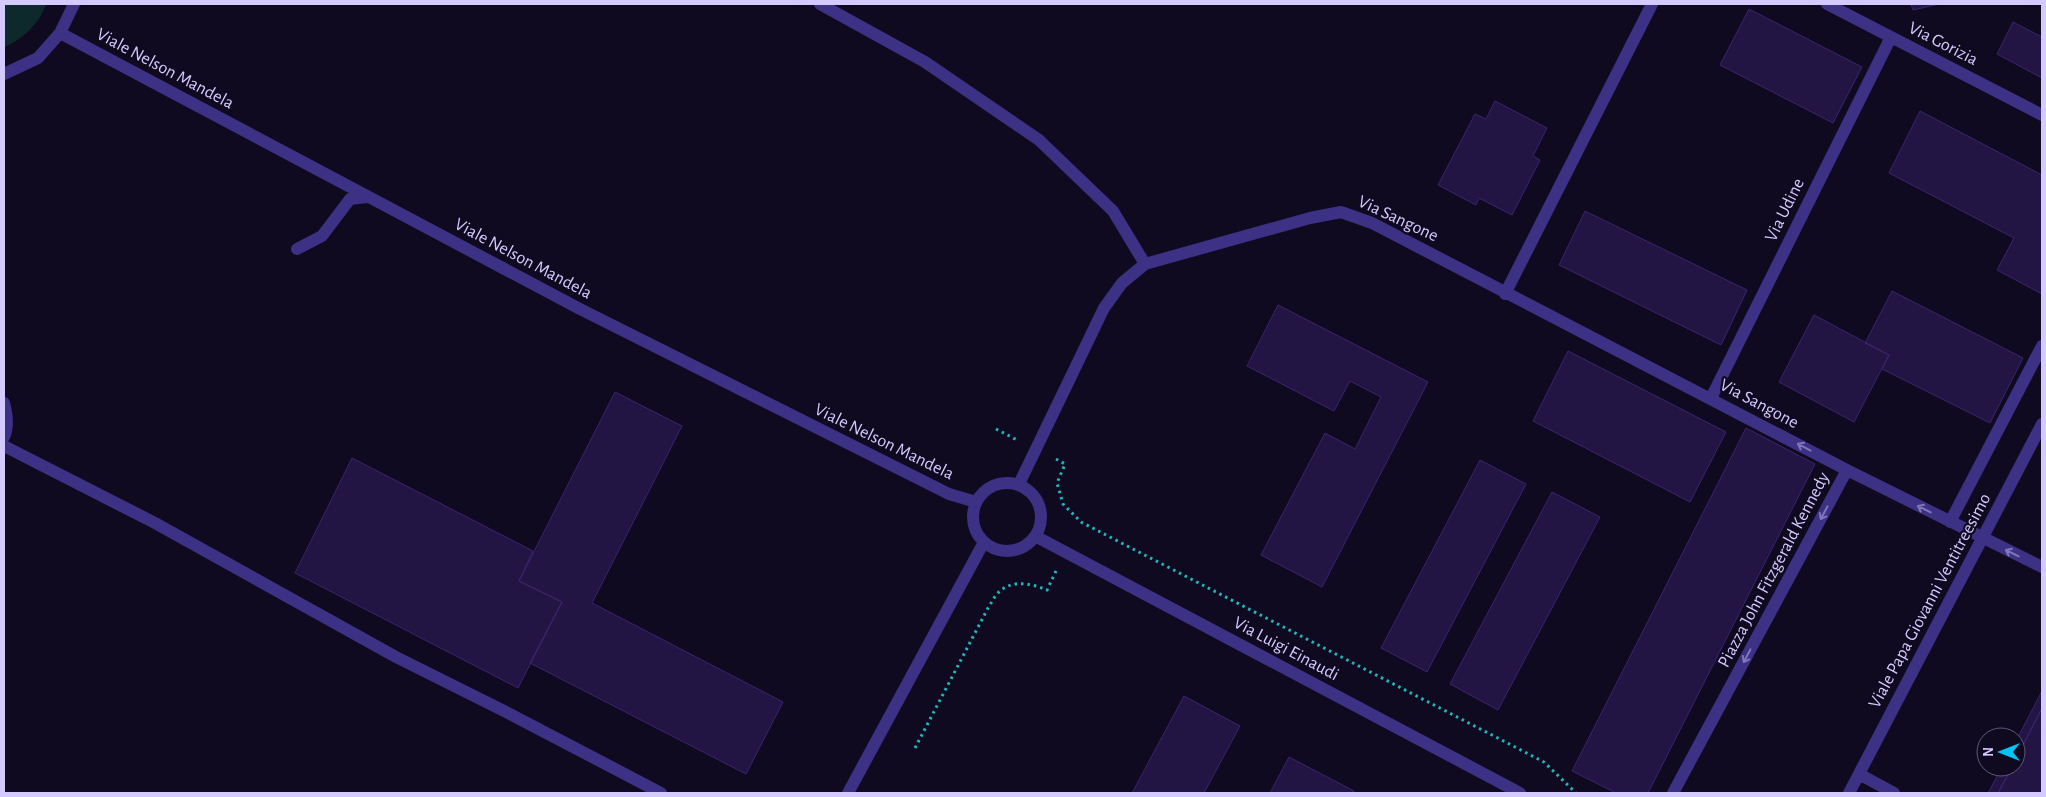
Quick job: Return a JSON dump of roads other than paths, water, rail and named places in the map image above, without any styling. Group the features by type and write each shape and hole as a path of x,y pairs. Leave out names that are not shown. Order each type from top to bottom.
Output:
{"street":[{"path":"5,76 38,58 60,33 74,4"},
{"path":"820,4 925,62 1040,140 1113,212 1145,264"},
{"path":"1505,294 1652,4"},
{"name":"Via Gorizia","path":"1827,4 2042,115"},
{"name":"Viale Nelson Mandela","path":"60,33 580,309 940,490 976,502"},
{"name":"Via Udine","path":"1711,398 1891,36"},
{"path":"297,249 322,236 350,200 367,197"},
{"name":"Via Sangone","path":"1019,484 1104,308 1122,283 1145,264 1310,218 1341,212 1372,223 1505,294 1711,398 1847,470"},
{"path":"1950,522 2042,346"},
{"path":"4,403 7,417 4,437"},
{"name":"Viale Papa Giovanni Ventitreesimo","path":"1849,793 2042,424"},
{"path":"4,446 155,523 396,657 661,793"},
{"name":"Piazza John Fitzgerald Kennedy","path":"1673,793 1847,470 2042,567"},
{"path":"1009,482 1019,484 1035,497 1040,506 1042,516 1040,526 1035,536 1017,550 1005,551 993,548 984,542 977,533 973,523 976,502 989,487 1009,482"},
{"name":"Via Luigi Einaudi","path":"1035,536 1520,793"},
{"path":"848,793 984,542"},
{"path":"1859,774 1894,793"}]}
